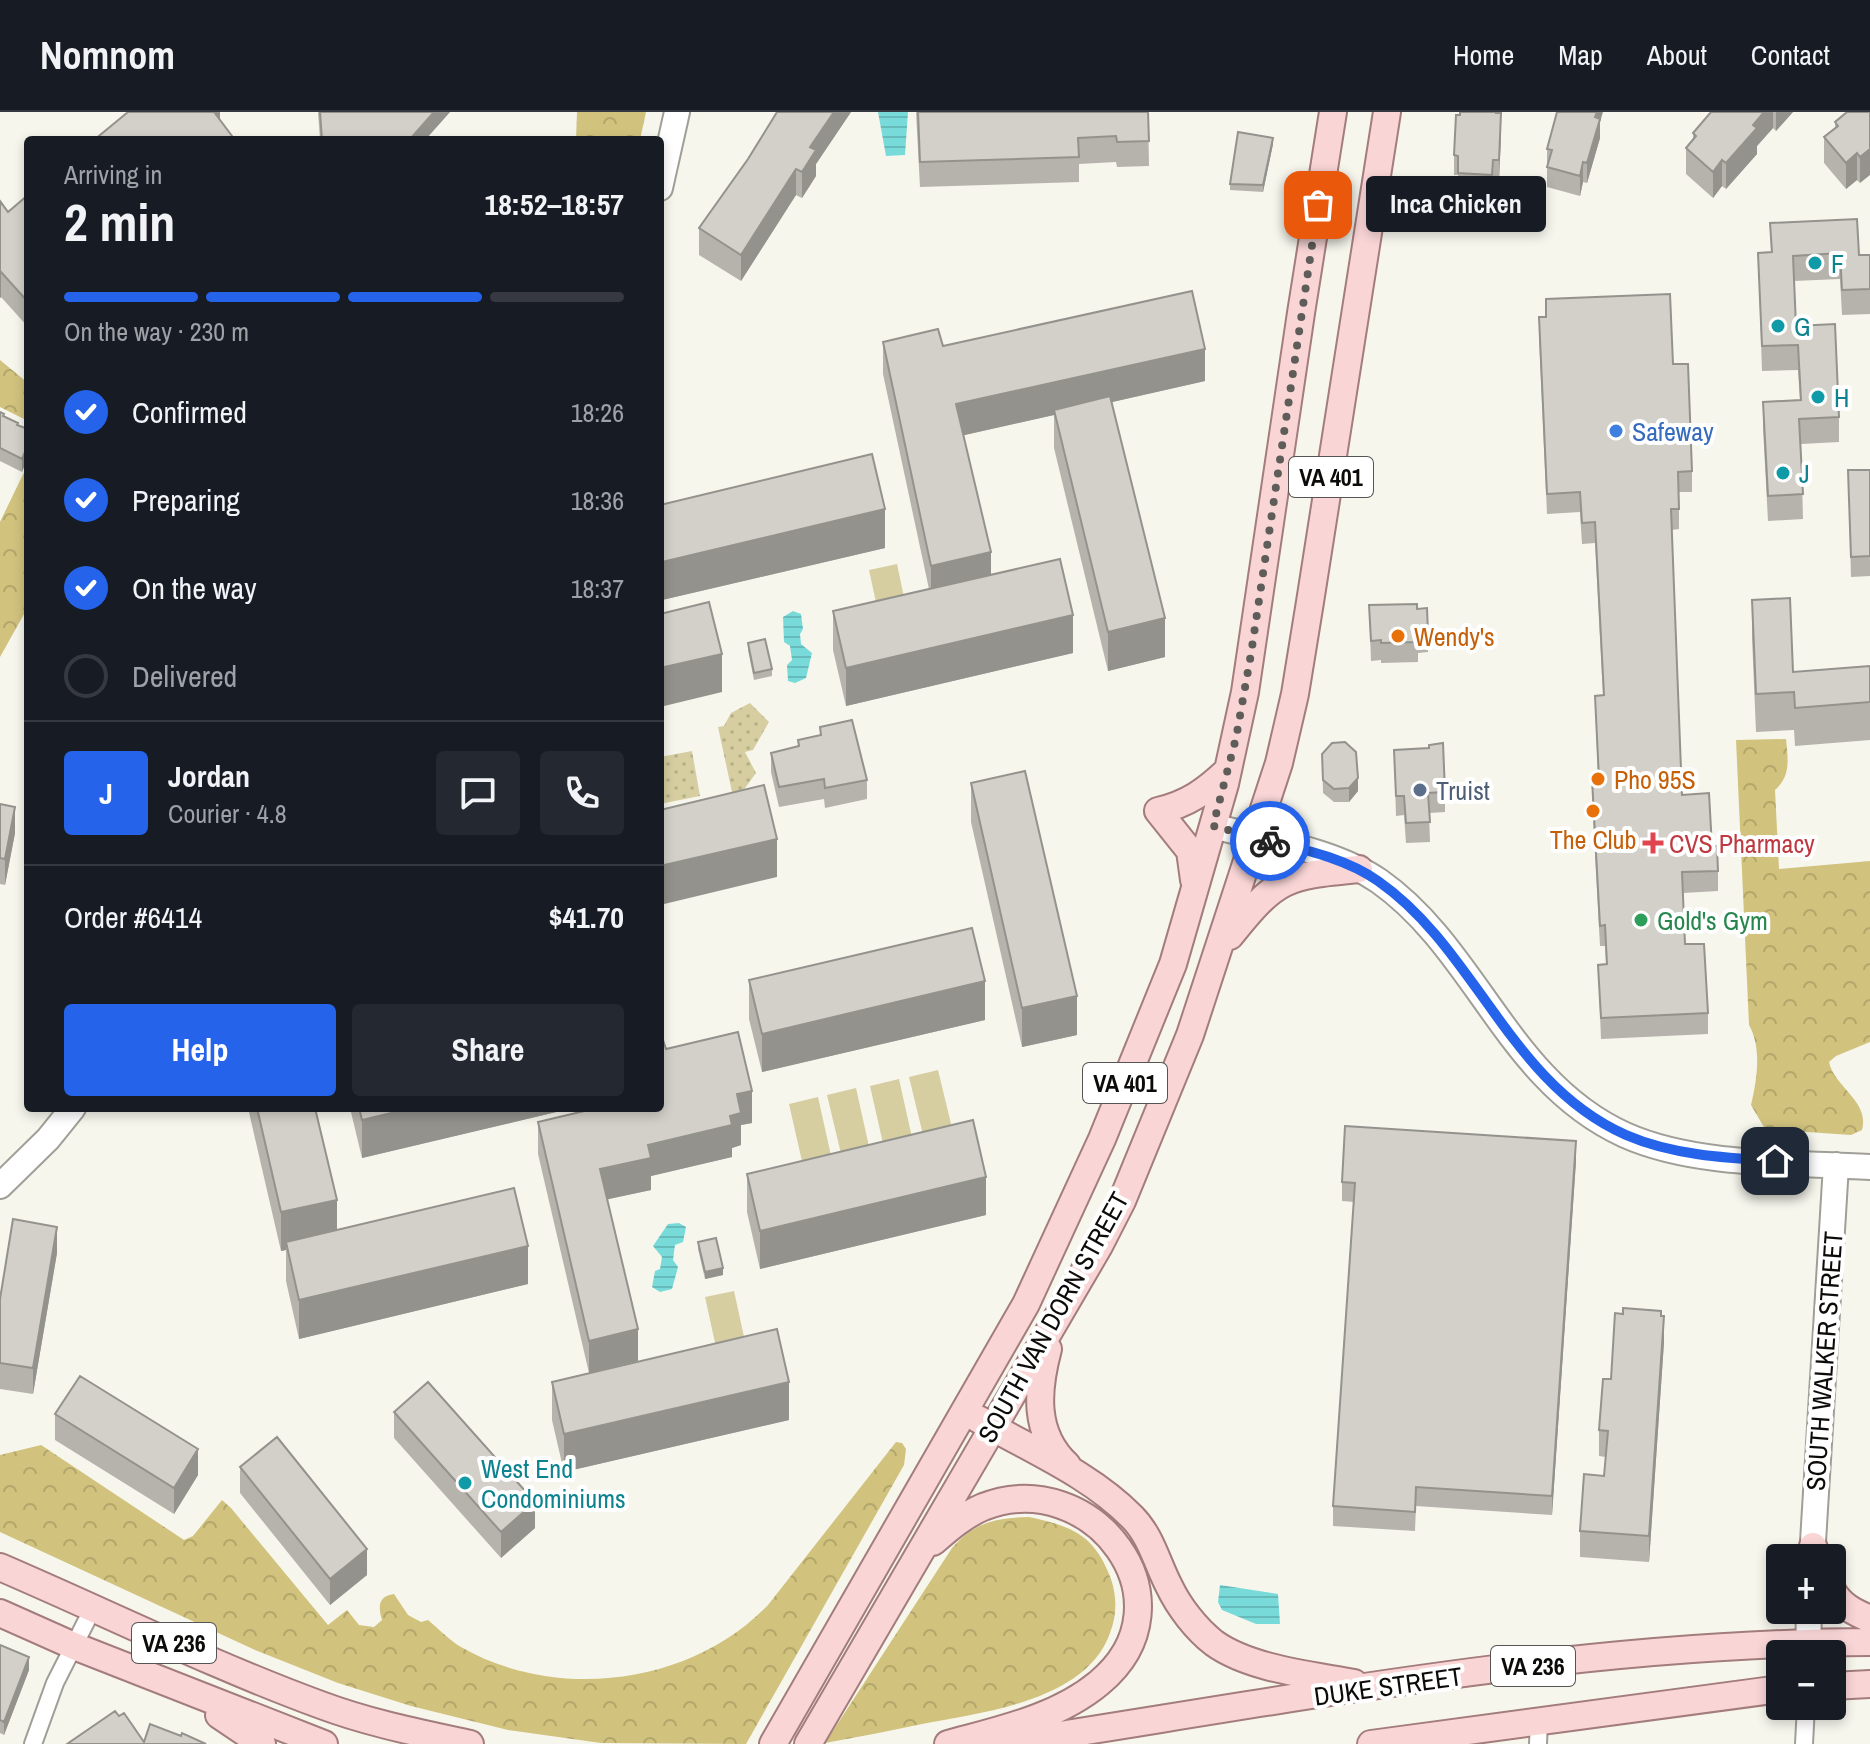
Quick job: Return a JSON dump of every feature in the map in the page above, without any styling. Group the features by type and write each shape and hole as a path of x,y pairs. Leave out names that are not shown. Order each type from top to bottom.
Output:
{"main road":[{"name":"SOUTH VAN DORN STREET","path":"773,1744 1026,1304 1102,1139 1173,964 1228,770 1254,640 1333,112"},
{"name":"SOUTH VAN DORN STREET","path":"808,1744 1122,1201 1174,1076 1218,952 1279,763 1295,694 1387,112"},
{"path":"1195,890 1190,851 1158,811 1188,802 1228,770"},
{"path":"1218,952 1256,904 1277,885 1310,874 1359,869"},
{"path":"1056,1319 1040,1378 1039,1409 1048,1440 1062,1461 1082,1479"},
{"path":"964,1411 1082,1479 1120,1505 1149,1540 1181,1608 1214,1643 1288,1671 1373,1687"},
{"path":"949,1438 976,1453"},
{"path":"919,1555 946,1531 982,1508 1017,1501 1045,1502 1082,1513 1119,1546 1130,1566 1139,1608 1131,1640 1116,1667 1101,1682 1075,1700 1037,1717 948,1744"},
{"name":"VA 236","path":"0,1567 324,1706 470,1744"},
{"path":"1846,1607 1870,1619"},
{"name":"VA 236","path":"0,1613 74,1646 324,1744"},
{"name":"DUKE STREET","path":"1846,1644 1870,1642"},
{"name":"DUKE STREET","path":"1003,1744 1544,1664 1694,1649 1766,1648"},
{"path":"172,1684 262,1744"},
{"path":"1846,1685 1870,1684"},
{"name":"VA 236","path":"1371,1744 1539,1732 1766,1691"}],"street":[{"path":"664,170 677,112"},
{"path":"1213,826 1326,856 1359,869 1387,887 1415,913 1544,1077 1587,1114 1624,1134 1666,1149 1744,1159 1870,1167"},
{"path":"0,1186 48,1139 70,1112"},
{"name":"SOUTH WALKER STREET","path":"1815,1544 1836,1165"},
{"path":"33,1744 55,1683 93,1608"},
{"path":"1804,1744 1805,1720"}],"green space":[{"path":"577,112 646,112 641,136 576,136"},
{"path":"0,360 24,380 24,419 0,407"},
{"path":"24,472 24,614 0,657 0,522"},
{"path":"1786,739 1786,773 1775,790 1779,869 1870,861 1870,1042 1829,1062 1837,1079 1861,1111 1862,1130 1851,1135 1765,1129 1751,1105 1757,1054 1749,1025 1736,740"},
{"path":"896,1442 902,1443 906,1449 904,1465 746,1744 601,1743 508,1730 411,1706 338,1683 255,1650 0,1532 0,1455 41,1445 184,1540 193,1536 222,1500 328,1625 347,1610 359,1625 374,1627 382,1620 382,1600 394,1594 408,1615 421,1622 428,1620 461,1647 499,1664 539,1675 580,1679 622,1677 663,1668 701,1653 737,1632 768,1605"},
{"path":"1029,1517 1058,1524 1080,1535 1105,1564 1113,1586 1115,1613 1110,1633 1098,1655 1080,1673 1058,1688 1033,1699 978,1714 825,1743 952,1548 969,1532 986,1523"}],"shaded area":[{"path":"897,564 908,616 880,621 869,570"},
{"path":"750,703 769,722 753,750 745,752 756,773 740,795 735,795 718,727 724,726 731,713"},
{"path":"692,751 700,796 664,803 664,756"},
{"path":"938,1070 953,1132 924,1139 909,1077"},
{"path":"899,1079 913,1142 884,1148 870,1086"},
{"path":"856,1088 870,1151 842,1158 827,1095"},
{"path":"818,1097 832,1160 803,1166 789,1104"},
{"path":"734,1291 746,1346 717,1352 705,1297"}],"water":[{"path":"878,112 908,112 905,155 886,156"},
{"path":"793,611 801,614 801,644 812,653 806,678 795,683 788,681 787,665 792,660 790,646 784,642 783,617"},
{"path":"679,1223 686,1227 683,1242 675,1245 673,1260 678,1267 672,1289 660,1292 652,1287 662,1257 653,1246 668,1224"},
{"path":"1220,1585 1278,1594 1280,1624 1256,1624 1222,1610 1218,1602"}],"building":[{"path":"128,112 214,112 232,136 99,136"},
{"path":"320,112 434,112 413,136 322,136"},
{"path":"777,112 834,112 810,147 816,150 802,172 796,169 741,255 699,228"},
{"path":"918,112 1148,112 1149,141 1117,142 1116,136 1078,138 1079,157 920,162"},
{"path":"1460,112 1501,113 1499,160 1493,160 1492,175 1458,173 1458,156 1454,155 1456,115"},
{"path":"1557,112 1597,112 1595,117 1600,119 1580,176 1547,167 1552,150 1547,149"},
{"path":"1711,112 1764,112 1753,125 1757,128 1726,163 1722,160 1713,172 1686,148 1696,136 1693,133"},
{"path":"1847,112 1870,112 1870,149 1860,157 1857,153 1846,163 1824,137 1838,126 1835,122"},
{"path":"1238,132 1273,138 1263,185 1230,184"},
{"path":"24,198 24,298 0,273 0,201 8,212"},
{"path":"1857,219 1859,255 1870,255 1870,289 1842,290 1840,253 1793,256 1796,326 1835,324 1839,417 1799,419 1803,494 1768,496 1763,402 1801,400 1798,345 1762,346 1758,253 1772,252 1770,223"},
{"path":"1192,291 1205,349 956,404 991,552 931,566 883,342 938,329 943,346"},
{"path":"1670,294 1673,364 1688,364 1692,471 1678,472 1679,509 1671,509 1682,795 1709,793 1712,847 1717,846 1718,871 1682,872 1685,944 1704,944 1708,1013 1601,1018 1598,965 1607,964 1605,925 1600,926 1592,779 1599,779 1595,696 1604,695 1595,522 1582,523 1580,492 1547,494 1539,317 1546,317 1546,299"},
{"path":"1110,396 1165,618 1108,632 1054,410"},
{"path":"0,412 24,428 24,454 22,459 0,448"},
{"path":"872,454 885,509 664,562 664,504"},
{"path":"1848,470 1870,470 1870,556 1851,557"},
{"path":"1060,559 1073,615 846,668 833,611"},
{"path":"1790,598 1793,672 1870,666 1870,702 1795,708 1794,692 1756,694 1752,600"},
{"path":"709,602 722,654 664,667 664,613"},
{"path":"1417,604 1417,609 1427,608 1428,633 1417,633 1418,642 1371,641 1369,605"},
{"path":"765,639 772,669 754,673 748,643"},
{"path":"852,720 867,780 825,788 824,779 779,787 771,753 799,746 798,740 821,735 820,727"},
{"path":"1345,742 1356,752 1358,778 1349,788 1334,789 1323,780 1322,754 1332,743"},
{"name":"Truist","path":"1443,743 1445,792 1428,793 1430,822 1406,823 1404,796 1396,796 1394,750 1429,748 1429,745"},
{"path":"1025,771 1077,996 1022,1008 971,783"},
{"path":"764,785 777,839 664,865 664,809"},
{"path":"0,804 15,807 5,859 0,858"},
{"path":"972,928 985,981 762,1034 749,980"},
{"path":"738,1032 752,1091 737,1094 741,1113 730,1116 732,1125 648,1145 651,1158 600,1169 638,1329 589,1341 538,1122 580,1112 664,1112 664,1043 666,1049"},
{"path":"258,1112 316,1112 337,1200 281,1212"},
{"path":"360,1112 395,1112 362,1120"},
{"path":"973,1120 986,1177 760,1231 747,1174"},
{"path":"1345,1126 1576,1141 1552,1496 1416,1487 1415,1512 1333,1506 1355,1183 1342,1182"},
{"path":"514,1188 528,1246 299,1300 286,1242"},
{"path":"13,1219 57,1227 33,1368 0,1363 0,1299"},
{"path":"716,1238 723,1268 705,1272 698,1242"},
{"path":"1623,1308 1661,1311 1661,1316 1664,1316 1649,1536 1580,1531 1584,1474 1604,1476 1608,1431 1599,1430 1603,1379 1611,1379 1615,1313 1623,1314"},
{"path":"777,1329 789,1382 564,1434 552,1382"},
{"path":"80,1376 198,1449 174,1488 55,1414"},
{"path":"428,1382 535,1502 501,1532 394,1412"},
{"path":"277,1437 367,1549 330,1579 240,1467"},
{"path":"0,1645 29,1657 4,1722 0,1720"},
{"path":"115,1711 119,1716 124,1713 144,1742 150,1724 206,1744 67,1744"}],"way so far":[{"path":"1270,841 1213,826 1236,738 1251,654 1318,205"}],"place":[{"name":"Inca Chicken","path":"1318,205"},
{"name":"F","path":"1815,263"},
{"name":"G","path":"1778,326"},
{"name":"H","path":"1818,397"},
{"name":"Safeway","path":"1616,431"},
{"name":"J","path":"1783,473"},
{"name":"Wendy's","path":"1398,636"},
{"name":"Pho 95S","path":"1598,779"},
{"name":"Truist","path":"1420,790"},
{"name":"The Club","path":"1593,811"},
{"name":"CVS Pharmacy","path":"1653,843"},
{"name":"Gold's Gym","path":"1641,920"},
{"name":"West End Condominiums","path":"465,1483"}],"route":[{"path":"1270,841 1326,856 1359,869 1399,897 1430,929 1544,1077 1587,1114 1624,1134 1666,1149 1775,1161"}]}
